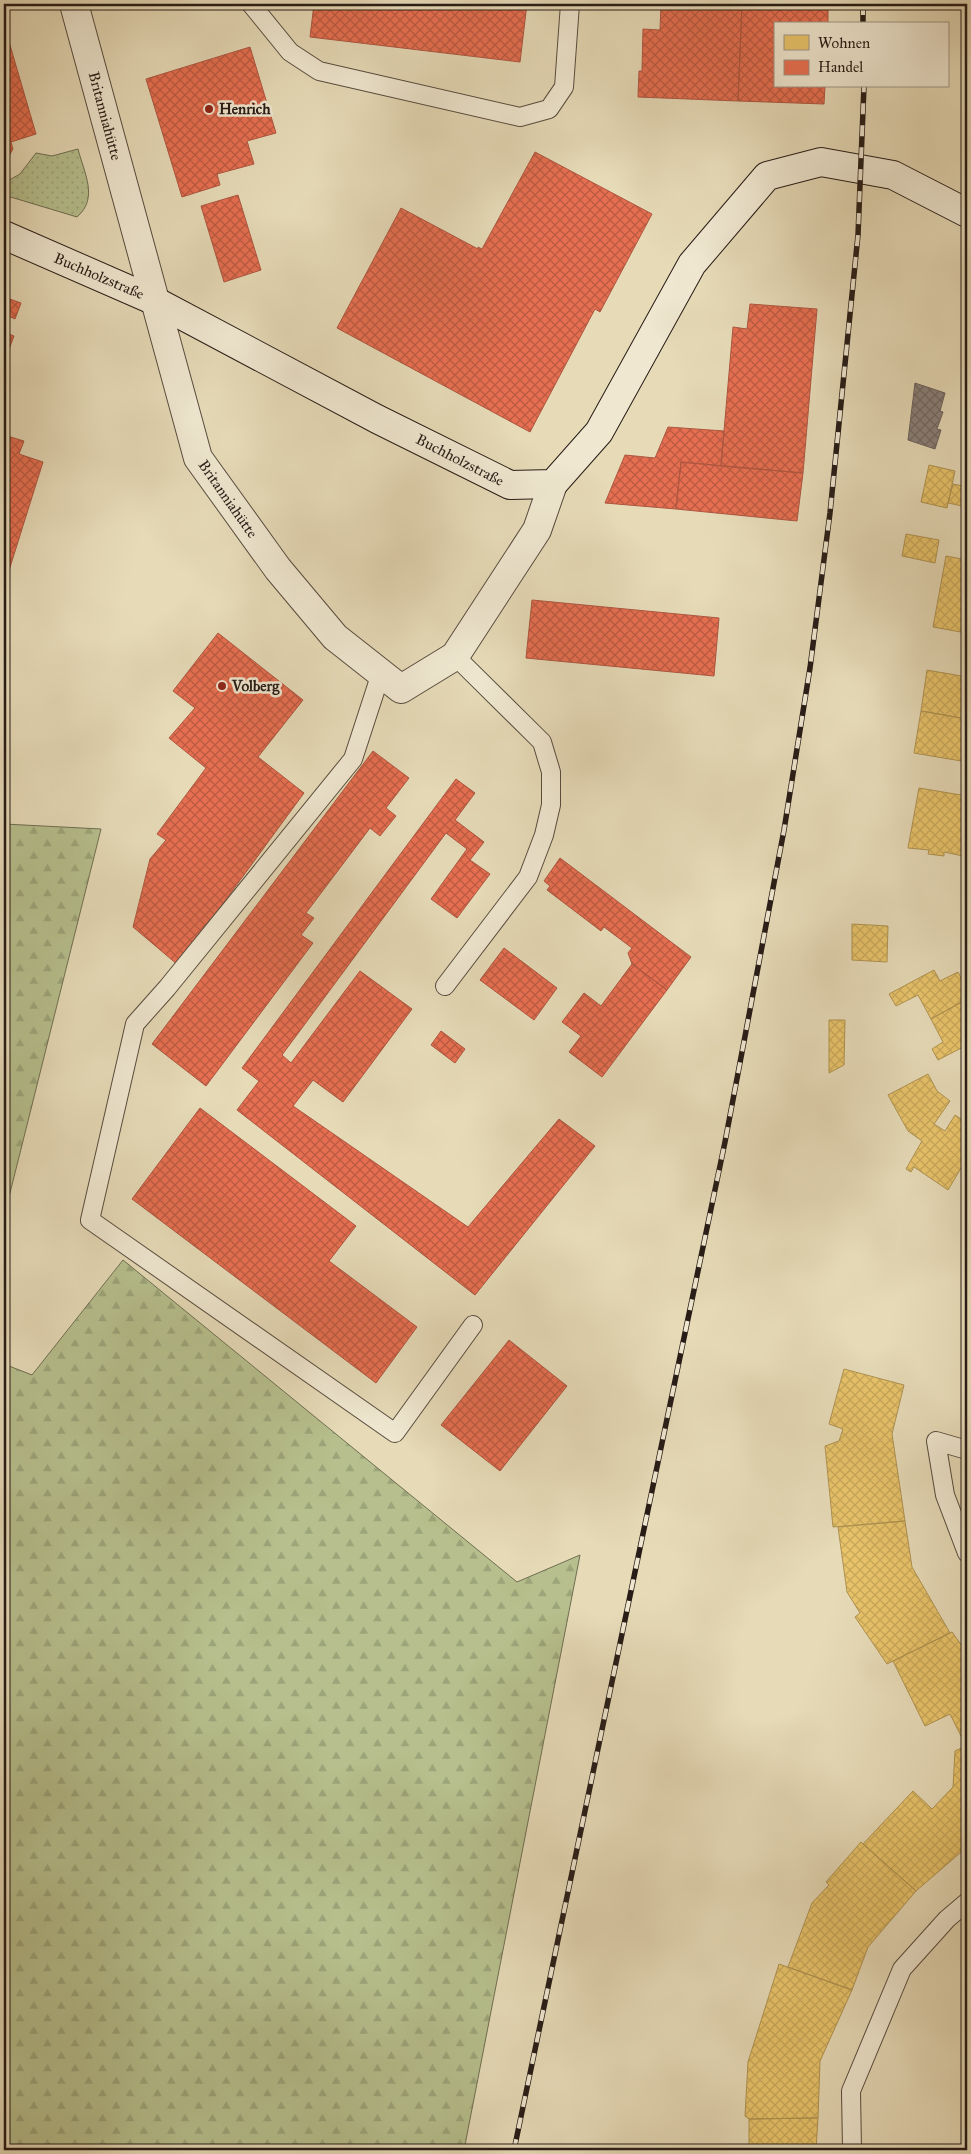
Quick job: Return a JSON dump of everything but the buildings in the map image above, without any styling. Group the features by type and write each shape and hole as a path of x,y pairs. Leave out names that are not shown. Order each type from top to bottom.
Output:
{"street":[{"name":"Britanniahütte","path":"74,4 198,458 278,569 335,637 401,689 455,656 537,530 553,484"},
{"path":"553,484 599,432 692,264 767,176 821,162 866,170 893,175 967,213"},
{"name":"Buchholzstraße","path":"4,235 155,301 377,419 510,485 553,484"}],"lane":[{"path":"251,4 290,52 320,71 520,117 549,109 564,87 570,4"},
{"path":"445,986 528,877 544,835 551,805 551,772 542,742 455,656"},
{"path":"381,673 353,759 167,988 135,1024 90,1220 395,1432 473,1325"},
{"path":"967,1450 936,1441 945,1495 967,1553"},
{"path":"852,2150 851,2091 902,1969 947,1919 967,1902"}],"green space":[{"path":"78,149 89,193 84,210 77,217 4,195 4,183 20,174 36,153 52,156"},
{"path":"4,824 101,829 4,1217"},
{"path":"123,1260 517,1582 580,1555 464,2150 4,2150 4,1364 32,1375"}],"railway":[{"path":"863,4 863,22"},
{"path":"514,2150 725,1142 784,830 810,668 830,513 858,235 864,88"}],"place":[{"name":"Henrich","path":"209,109"},
{"name":"Volberg","path":"222,686"}]}
